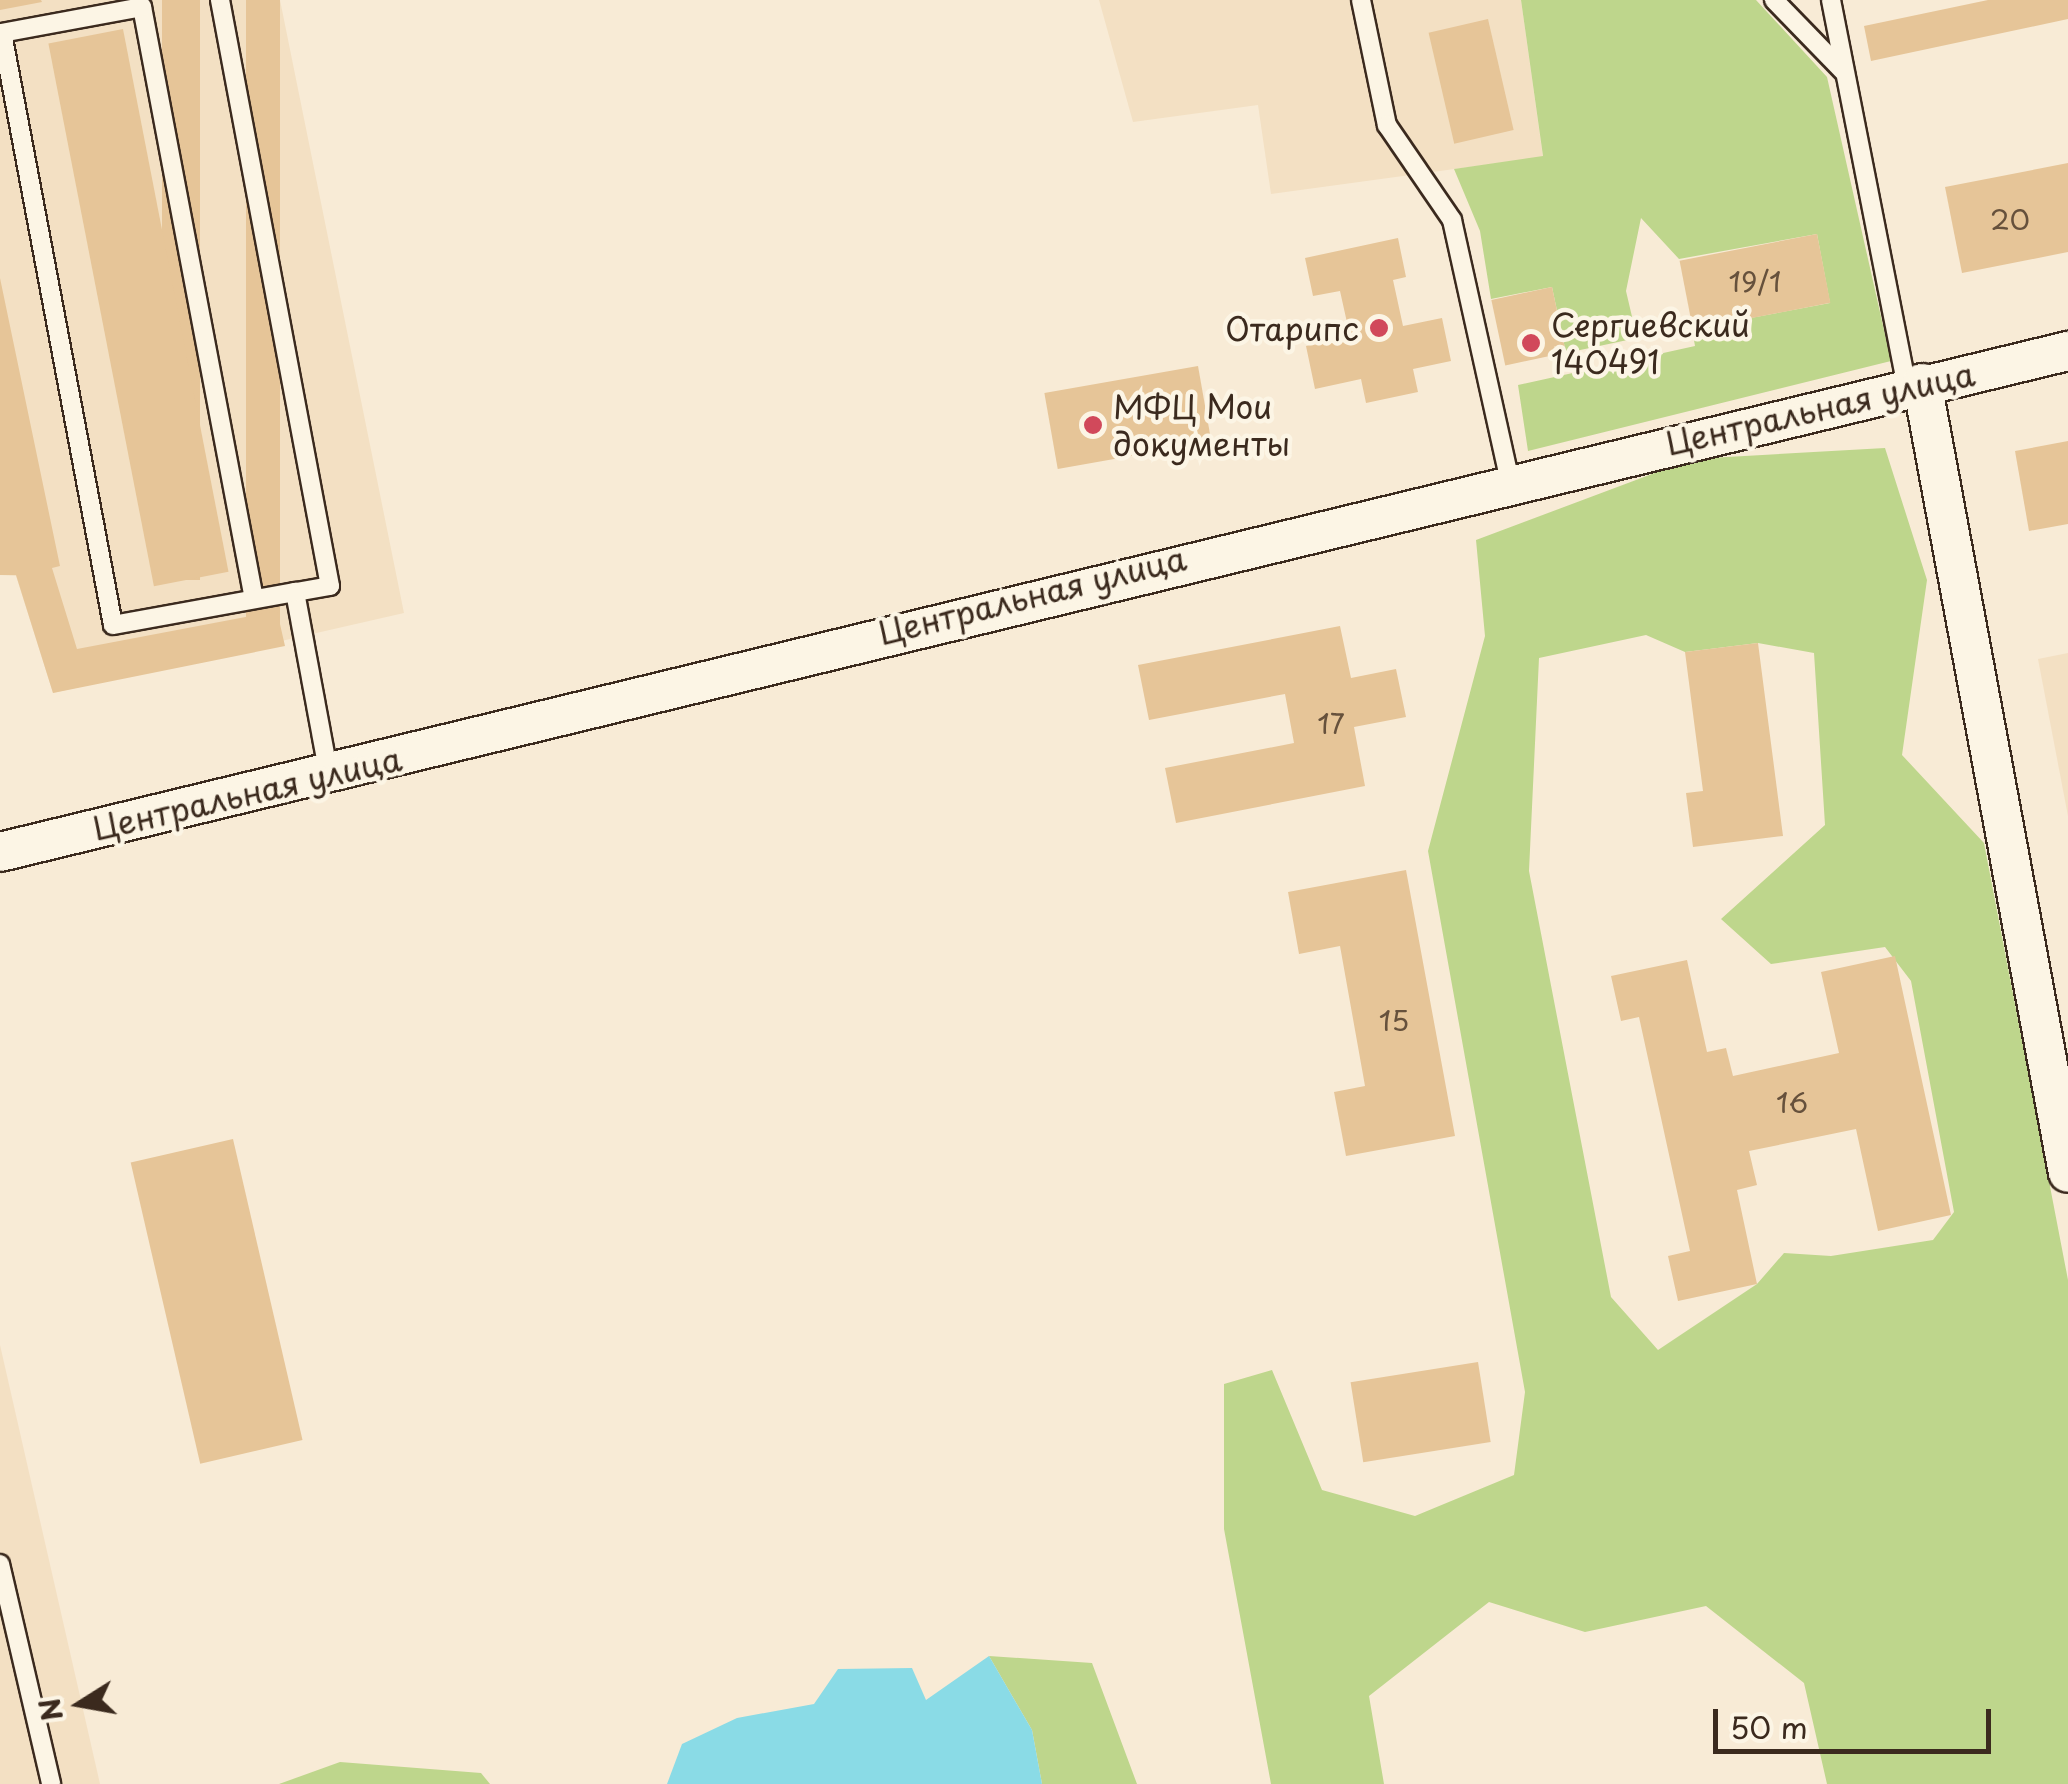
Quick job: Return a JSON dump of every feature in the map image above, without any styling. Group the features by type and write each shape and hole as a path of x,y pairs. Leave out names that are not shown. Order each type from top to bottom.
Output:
{"street":[{"name":"Центральная улица","path":"0,852 328,770 457,746 856,638 2068,351"},
{"path":"1914,385 2068,1173"}],"lane":[{"path":"220,0 330,586 113,625 2,33 142,7 254,598"},
{"path":"1362,0 1387,125 1452,220 1510,481"},
{"path":"1774,0 1843,71"},
{"path":"1831,0 1843,71 1914,385"},
{"path":"295,592 328,770"},
{"path":"0,1564 51,1784"}],"shaded area":[{"path":"0,0 280,0 404,613 53,693 16,576 0,575"},
{"path":"1099,0 1521,0 1543,157 1271,194 1258,105 1133,122"},
{"path":"2068,653 2068,816 2038,659"},
{"path":"0,1345 100,1784 0,1784"}],"green space":[{"path":"1521,0 1756,0 1827,77 1891,361 1528,451 1518,385 1695,346 1692,329 1830,303 1817,234 1679,259 1641,218 1626,291 1637,338 1566,353 1552,287 1491,299 1480,231 1454,169 1543,156"},
{"path":"1885,448 1927,580 1902,755 1984,843 2068,1280 2068,1784 1827,1784 1804,1683 1706,1606 1585,1632 1489,1602 1369,1696 1384,1784 1271,1784 1224,1529 1224,1384 1272,1370 1322,1490 1415,1516 1514,1475 1525,1392 1428,851 1485,636 1476,540 1692,459","holes":["1646,635 1685,652 1758,643 1814,653 1825,825 1721,919 1771,964 1885,947 1911,981 1954,1212 1933,1240 1831,1256 1784,1253 1757,1284 1658,1350 1611,1297 1529,871 1539,658"]},
{"path":"989,1656 1092,1663 1137,1784 1042,1784 1032,1730"},
{"path":"340,1762 481,1773 490,1784 279,1784"}],"water":[{"path":"989,1656 1032,1730 1042,1784 667,1784 682,1744 737,1718 814,1704 838,1669 912,1668 926,1700"}],"building":[{"path":"0,0 41,0 42,2 0,10"},
{"path":"162,0 200,0 200,580 162,580"},
{"path":"246,0 280,0 280,633 246,633"},
{"path":"1988,0 2068,0 2068,19 1871,61 1864,26"},
{"path":"1488,19 1514,130 1454,144 1429,33"},
{"path":"123,29 229,572 154,586 48,44"},
{"path":"2068,163 2068,252 1962,273 1945,187"},
{"path":"1817,234 1830,303 1693,329 1680,261"},
{"path":"1398,238 1406,277 1393,280 1403,326 1442,318 1451,361 1413,369 1418,392 1366,403 1361,379 1315,389 1306,346 1350,336 1340,291 1313,296 1305,258"},
{"path":"0,278 60,566 52,568 77,649 277,611 285,646 53,693 16,575 0,575"},
{"path":"1552,287 1566,353 1505,365 1491,300"},
{"path":"1198,366 1211,442 1058,469 1044,393"},
{"path":"2068,441 2068,524 2029,531 2015,451"},
{"path":"1340,626 1351,678 1396,669 1406,717 1354,727 1365,786 1176,823 1165,768 1294,743 1285,694 1149,720 1138,665"},
{"path":"1758,643 1783,836 1693,847 1686,793 1703,791 1685,652"},
{"path":"1406,870 1455,1136 1346,1156 1334,1092 1365,1086 1340,946 1299,954 1288,892"},
{"path":"1895,956 1951,1215 1878,1231 1856,1129 1749,1151 1757,1185 1737,1190 1757,1284 1678,1301 1668,1256 1690,1251 1639,1017 1621,1021 1611,976 1687,960 1707,1052 1726,1048 1733,1076 1839,1053 1821,972"},
{"path":"233,1139 303,1440 200,1464 131,1163"},
{"path":"1478,1362 1491,1442 1363,1462 1351,1382"}],"place":[{"name":"Отарипс","path":"1379,328"},
{"name":"Сергиевский 140491","path":"1531,343"},
{"name":"МФЦ Мои документы","path":"1093,425"}]}
